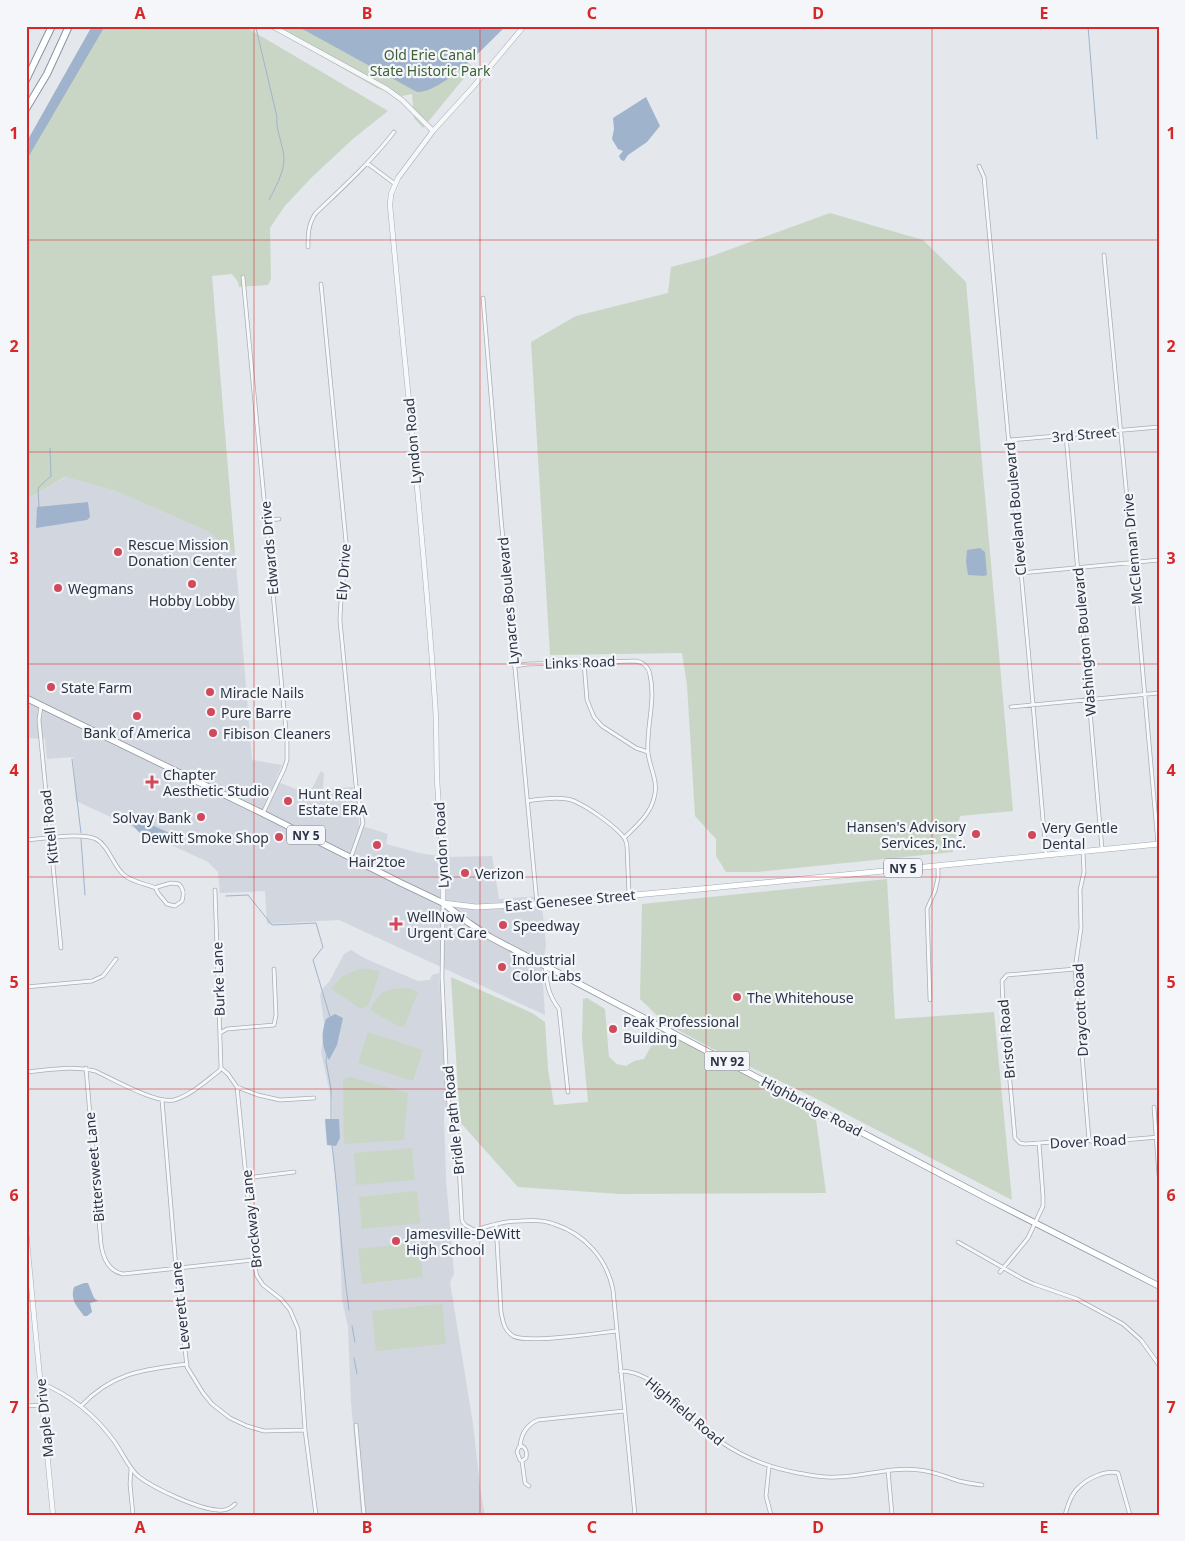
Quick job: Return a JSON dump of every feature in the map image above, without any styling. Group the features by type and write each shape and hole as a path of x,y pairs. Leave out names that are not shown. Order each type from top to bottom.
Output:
{"highway":[{"path":"26,80 52,26"},
{"path":"26,110 47,74 69,26"},
{"name":"East Genesee Street","path":"26,698 262,813 410,888 443,902"},
{"name":"Highbridge Road","path":"443,902 485,934 1035,1223 1159,1286"}],"main road":[{"name":"East Genesee Street","path":"443,902 479,907 537,904 1158,844"}],"street":[{"path":"272,26 387,89 408,105 433,131"},
{"name":"Lyndon Road","path":"443,902 444,881 437,778 435,696 390,204 395,184 433,131 468,93 524,26"},
{"path":"308,247 308,229 310,221 315,214 367,164 394,132"},
{"path":"367,164 395,184"},
{"name":"Cleveland Boulevard","path":"979,166 984,177 1046,854"},
{"name":"McClennan Drive","path":"1104,255 1158,844"},
{"name":"Edwards Drive","path":"243,277 288,752 284,769 262,813"},
{"name":"Ely Drive","path":"321,284 346,542 346,562 340,621 356,785 363,823 350,857"},
{"name":"Lynacres Boulevard","path":"483,298 514,666 537,904"},
{"name":"3rd Street","path":"1009,440 1159,427"},
{"name":"Washington Boulevard","path":"1066,435 1102,850"},
{"path":"266,520 279,519"},
{"path":"1021,573 1159,560"},
{"name":"Links Road","path":"514,666 634,661 644,664 648,669 652,688 648,752"},
{"path":"584,662 587,700 594,717 602,726 636,748 648,752 655,777 655,797 648,812 624,838"},
{"path":"1011,707 1159,693"},
{"name":"Kittell Road","path":"41,705 39,720 61,948"},
{"path":"527,801 559,798 572,800 606,820 624,838 627,847 629,895"},
{"path":"26,840 81,836 97,840 127,877 156,888 171,883 179,884 184,894 182,901 175,906 167,904 156,888"},
{"name":"Draycott Road","path":"1083,851 1084,872 1080,890 1081,928 1075,969 1089,1140"},
{"path":"930,1000 927,909 938,878 938,865"},
{"name":"Burke Lane","path":"215,890 221,1068"},
{"name":"Bridle Path Road","path":"443,902 442,978 447,1086 450,1114 457,1134 462,1217 465,1226 474,1230 518,1221 544,1221 564,1228 586,1243 602,1260 611,1277 635,1515"},
{"path":"26,987 92,981 103,976 116,959"},
{"path":"545,965 547,989 559,1009 568,1092"},
{"path":"220,1033 227,1030 274,1025 276,1015 274,969"},
{"name":"Bristol Road","path":"1017,1141 1013,1134 1002,980 1007,975 1075,969"},
{"path":"26,1072 86,1068 167,1101 178,1098 194,1089 221,1068 237,1087 273,1099 314,1098"},
{"name":"Bittersweet Lane","path":"86,1068 103,1256 116,1272 123,1274 176,1268"},
{"name":"Brockway Lane","path":"237,1087 253,1260 257,1276 263,1285 284,1302 296,1320 305,1430 316,1515"},
{"name":"Leverett Lane","path":"162,1100 176,1268 187,1364 193,1378 220,1412 247,1426 264,1431 305,1430"},
{"path":"1154,1107 1159,1176"},
{"name":"Dover Road","path":"1017,1141 1025,1144 1040,1144 1089,1140 1100,1142 1157,1137"},
{"path":"1000,1272 1028,1238 1043,1206 1040,1144"},
{"path":"246,1178 294,1172"},
{"path":"496,1224 501,1312 504,1326 512,1335 518,1338 534,1339 617,1331"},
{"name":"Maple Drive","path":"26,1232 28,1270 54,1515"},
{"path":"958,1242 1034,1284 1078,1299 1123,1324 1141,1340 1159,1365"},
{"path":"176,1268 253,1260"},
{"path":"81,1406 95,1392 117,1379 152,1369 187,1364"},
{"name":"Highfield Road","path":"620,1370 647,1378 656,1384 703,1430 723,1444 769,1467 833,1478 853,1477 888,1470 919,1470 982,1485"},
{"path":"41,1383 65,1395 81,1406 113,1440 131,1468 143,1480 199,1506 226,1510 235,1504"},
{"path":"26,1406 43,1405"},
{"path":"529,1486 525,1483 522,1461 517,1456 522,1434 528,1426 538,1420 624,1411"},
{"path":"356,1425 364,1515"},
{"path":"520,1447 524,1448 526,1454 526,1458 522,1461"},
{"path":"769,1467 766,1496 771,1515"},
{"path":"131,1468 130,1484 134,1515"},
{"path":"888,1470 892,1515"},
{"path":"1065,1515 1068,1502 1078,1487 1095,1476 1112,1472 1118,1474 1130,1515"}],"shaded area":[{"path":"66,477 113,490 207,531 235,553 252,760 282,765 275,781 309,794 321,771 324,774 323,789 353,787 359,809 359,825 388,834 386,844 419,853 446,857 492,856 499,899 541,896 546,945 542,968 545,1015 339,920 267,924 265,891 220,893 218,872 208,862 76,801 73,757 47,759 45,739 26,738 26,500"},
{"name":"Jamesville-DeWitt High School","path":"351,950 366,959 418,981 430,980 432,975 439,973 447,1107 444,1114 446,1179 454,1274 450,1282 473,1424 485,1515 361,1515 351,1402 348,1327 342,1300 339,1214 333,1152 332,1102 321,1052 325,1030 320,995 344,954"}],"green space":[{"path":"97,26 244,26 388,111 354,138 312,177 284,207 270,228 271,279 268,285 239,287 232,274 212,276 235,553 207,531 113,490 65,477 26,500 26,150"},
{"name":"Old Erie Canal State Historic Park","path":"269,26 496,26 466,61 473,67 423,128 414,118 412,94 402,96 377,88"},
{"path":"830,213 923,240 966,282 1013,811 960,816 953,852 757,872 726,872 716,856 716,839 695,816 687,685 682,653 550,655 531,342 576,316 668,293 671,267 709,257"},
{"path":"887,879 895,1019 994,1012 1012,1200 817,1099 713,1049 665,1023 640,999 642,904"},
{"path":"359,969 370,969 380,972 368,1006 361,1009 331,989 341,977"},
{"path":"451,977 532,1013 545,1022 548,1069 554,1105 588,1102 582,1038 583,999 587,998 605,1009 609,1057 617,1064 626,1066 634,1061 644,1059 661,1029 815,1112 826,1193 620,1194 518,1187 460,1122"},
{"path":"407,988 418,992 405,1025 400,1027 370,1010 377,998 384,992"},
{"path":"368,1032 423,1050 413,1081 358,1063"},
{"path":"349,1077 408,1093 404,1140 344,1144 343,1080"},
{"path":"412,1148 415,1180 356,1185 354,1153"},
{"path":"417,1191 420,1223 362,1229 359,1197"},
{"path":"419,1242 423,1277 362,1284 358,1249"},
{"path":"442,1304 446,1344 376,1351 372,1311"}],"water":[{"path":"92,26 105,26 26,161 26,143"},
{"name":"Old Erie Canal State Historic Park","path":"297,26 506,26 452,76 439,85 417,92"},
{"path":"646,97 660,126 647,142 628,155 624,161 621,160 619,156 623,151 618,149 612,139 614,129 613,118"},
{"path":"88,502 90,517 87,520 36,528 37,507"},
{"path":"980,548 985,552 987,575 968,575 967,550"},
{"path":"133,816 186,841 180,844 170,844 152,841 139,832 131,823"},
{"path":"335,1014 343,1018 337,1045 329,1060 323,1045 323,1030 326,1019"},
{"path":"325,1119 339,1119 340,1138 336,1146 327,1145"},
{"path":"88,1283 94,1298 98,1301 90,1303 92,1312 87,1316 84,1316 77,1306 73,1296 74,1287"}],"waterway":[{"path":"253,26 256,28 284,154 281,175 269,200"},
{"path":"1088,26 1097,139"},
{"path":"39,507 38,488 51,476 50,448"},
{"path":"72,759 81,833"},
{"path":"81,839 85,895"},
{"path":"226,896 248,895 272,925 316,923 323,947 313,960 330,1017"},
{"path":"327,1055 326,1061 331,1089 331,1121"},
{"path":"332,1145 349,1310"},
{"path":"352,1326 355,1342"},
{"path":"354,1358 357,1374"}],"place":[{"name":"Rescue Mission Donation Center","path":"118,552"},
{"name":"Hobby Lobby","path":"192,584"},
{"name":"Wegmans","path":"58,588"},
{"name":"State Farm","path":"51,687"},
{"name":"Miracle Nails","path":"210,692"},
{"name":"Pure Barre","path":"211,712"},
{"name":"Bank of America","path":"137,716"},
{"name":"Fibison Cleaners","path":"213,733"},
{"name":"Chapter Aesthetic Studio","path":"152,782"},
{"name":"Hunt Real Estate ERA","path":"288,801"},
{"name":"Solvay Bank","path":"201,817"},
{"name":"Hansen's Advisory Services, Inc.","path":"976,834"},
{"name":"Very Gentle Dental","path":"1032,835"},
{"name":"Dewitt Smoke Shop","path":"279,837"},
{"name":"Hair2toe","path":"377,845"},
{"name":"Verizon","path":"465,873"},
{"name":"WellNow Urgent Care","path":"396,924"},
{"name":"Speedway","path":"503,925"},
{"name":"Industrial Color Labs","path":"502,967"},
{"name":"The Whitehouse","path":"737,997"},
{"name":"Peak Professional Building","path":"613,1029"},
{"name":"Jamesville-DeWitt High School","path":"396,1241"}]}
